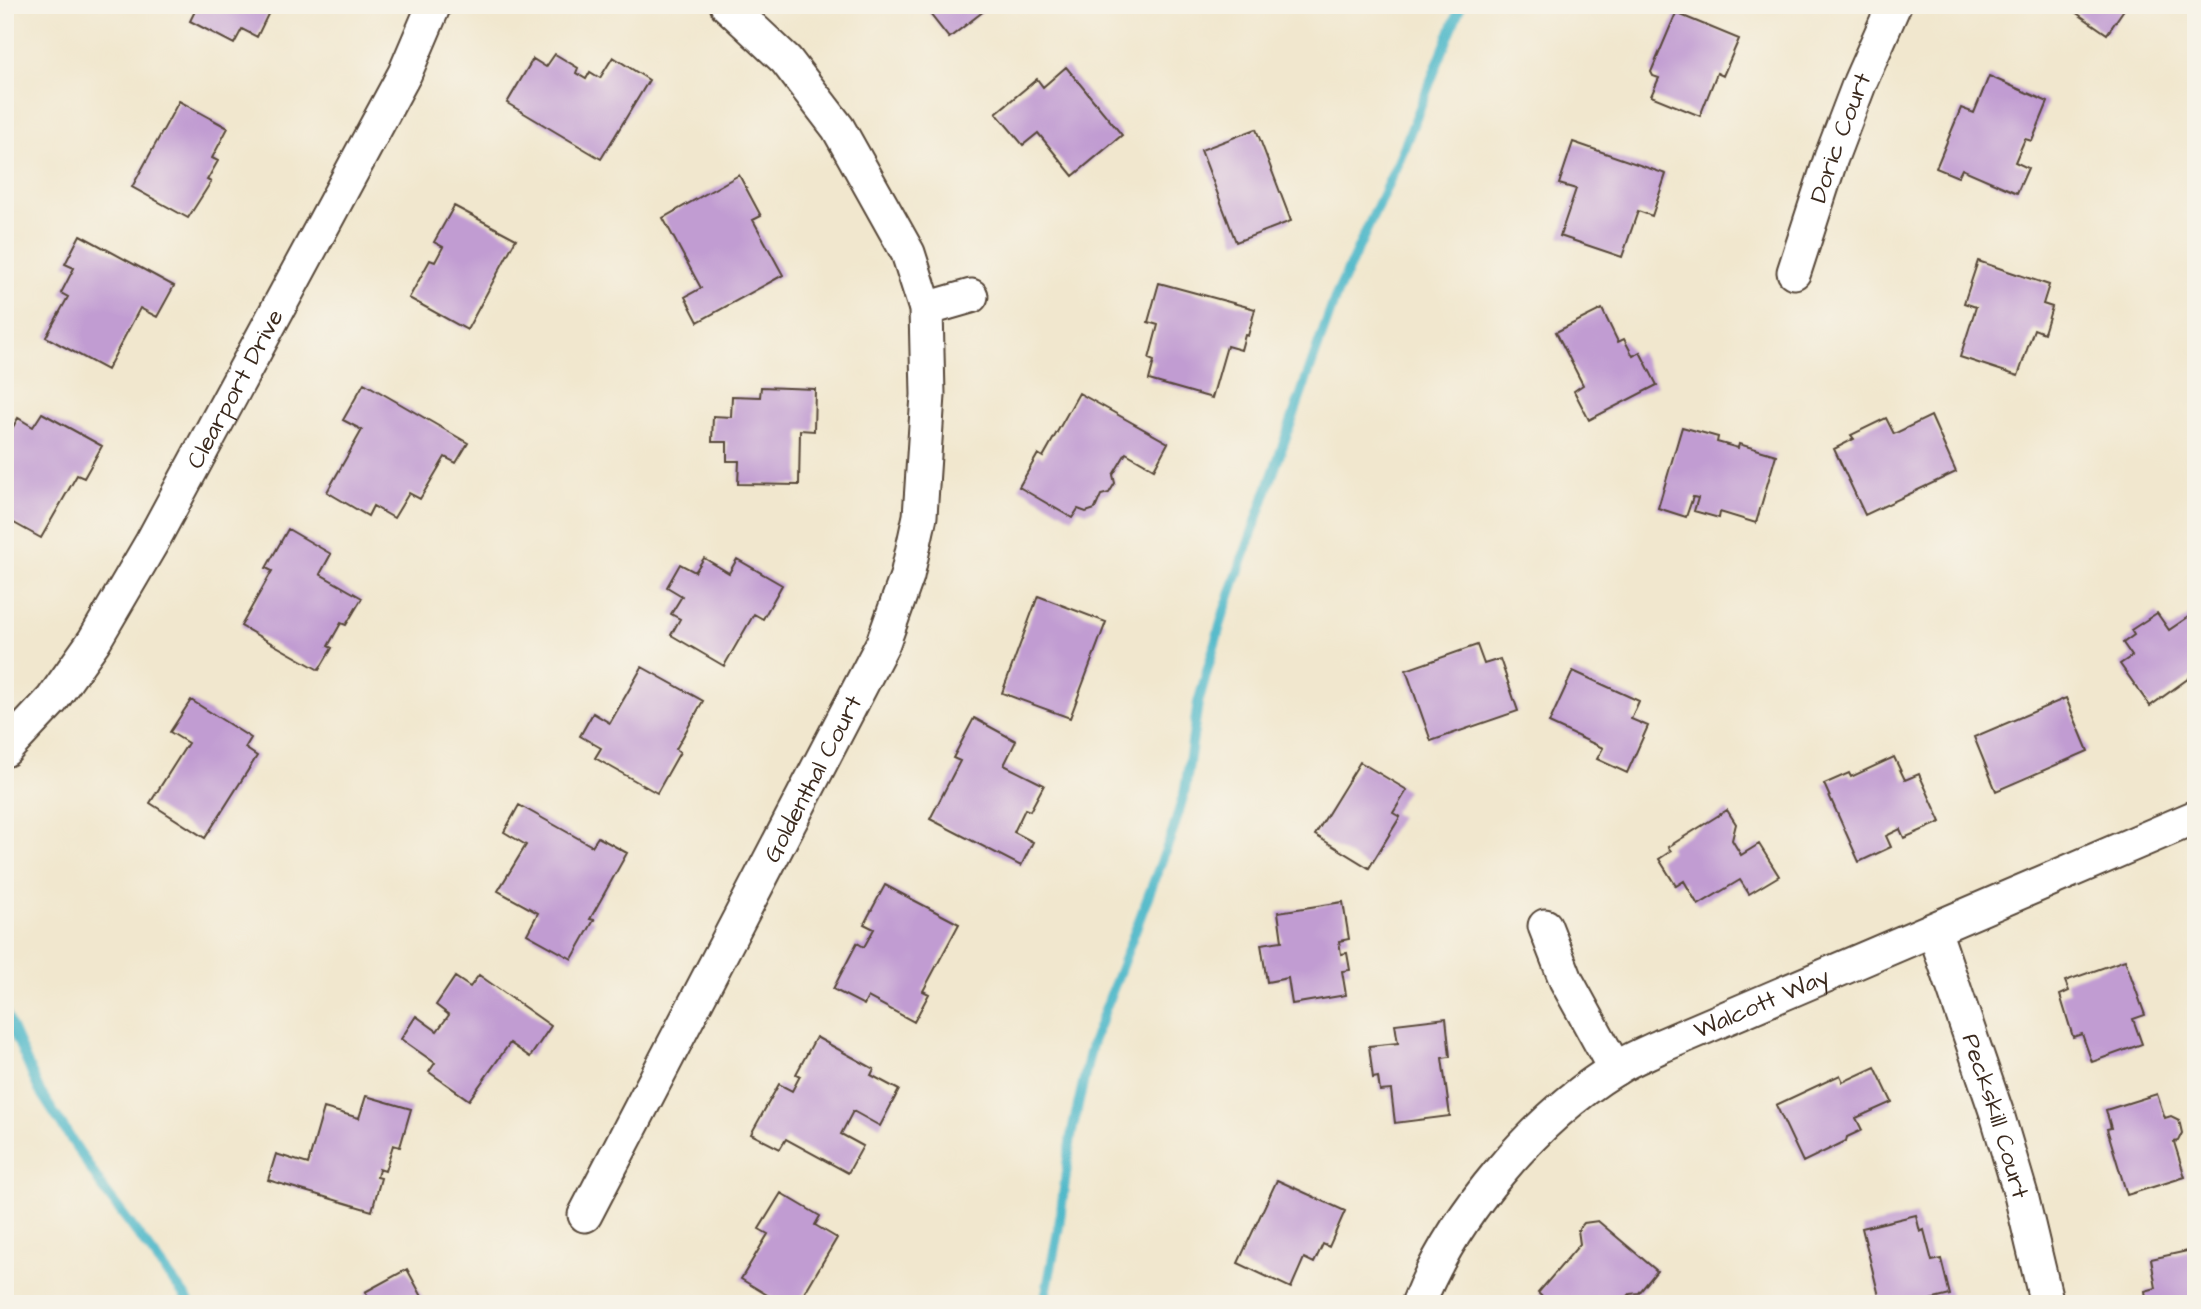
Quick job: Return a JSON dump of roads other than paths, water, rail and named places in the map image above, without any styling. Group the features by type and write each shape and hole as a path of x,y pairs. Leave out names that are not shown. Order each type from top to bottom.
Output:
{"street":[{"name":"Clearport Drive","path":"5,750 52,700 94,641 146,553 405,73 435,5"},
{"name":"Goldenthal Court","path":"586,1216 883,643 906,576 920,516 928,395 926,309 908,253 838,128 786,60 727,5"},
{"name":"Doric Court","path":"1794,272 1831,158 1860,82 1894,5"},
{"path":"926,309 971,296"},
{"name":"Walcott Way","path":"1418,1304 1430,1274 1482,1194 1519,1151 1559,1111 1615,1069 1663,1045 2196,817"},
{"path":"1545,926 1566,980 1615,1069"},
{"name":"Peckskill Court","path":"1934,930 2004,1137 2047,1304"}],"waterway":[{"path":"1044,1304 1059,1226 1071,1136 1092,1044 1173,831 1185,790 1198,703 1224,612 1335,298 1399,160 1461,5"},
{"path":"5,1012 39,1090 105,1191 191,1304"}]}
